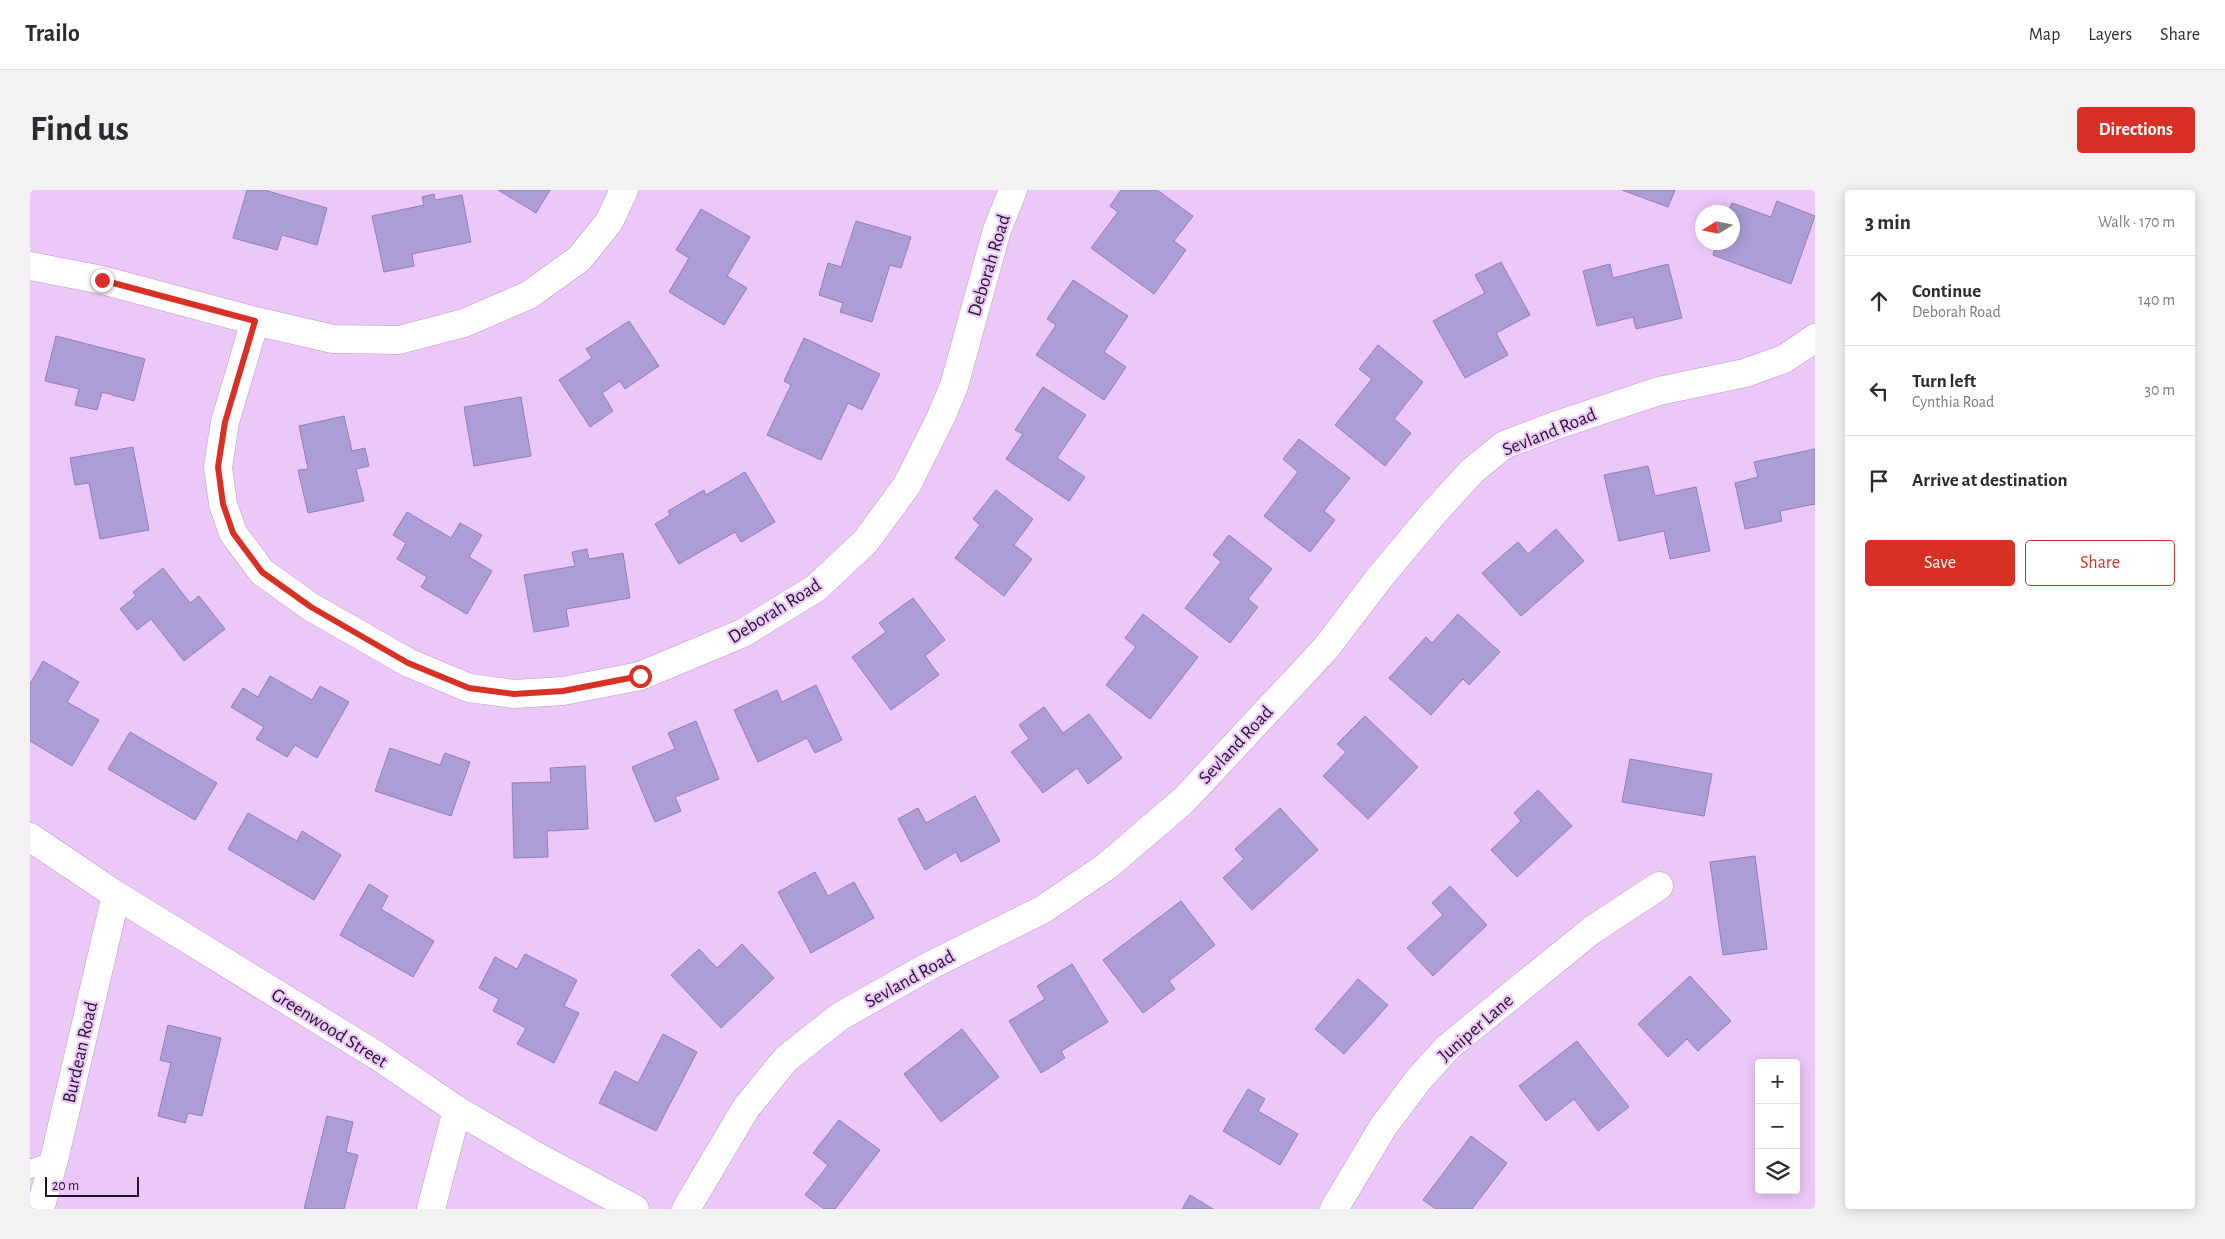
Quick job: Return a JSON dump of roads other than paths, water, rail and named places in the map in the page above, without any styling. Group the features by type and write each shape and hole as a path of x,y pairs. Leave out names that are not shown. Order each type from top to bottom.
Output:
{"street":[{"path":"30,266 102,280 255,321 333,339 399,340 464,323 529,296 579,260 609,222 624,190"},
{"name":"Deborah Road","path":"255,321 225,422 218,467 223,504 233,533 262,572 311,607 408,663 469,688 514,694 563,691 640,676 743,633 816,588 866,541 907,485 941,418 954,386 980,286 1012,190"},
{"name":"Sevland Road","path":"686,1209 746,1108 786,1059 839,1018 930,965 1042,910 1107,866 1184,800 1326,648 1380,577 1431,516 1472,471 1504,445 1554,426 1659,392 1745,373 1784,359 1815,338"},
{"name":"Greenwood Street","path":"30,838 116,895 376,1055 457,1110 536,1156 635,1209"},
{"name":"Juniper Lane","path":"1334,1209 1383,1127 1419,1079 1448,1047 1592,930 1659,886"},
{"name":"Burdean Road","path":"40,1209 42,1164 116,895"},
{"path":"430,1209 457,1110"}]}
